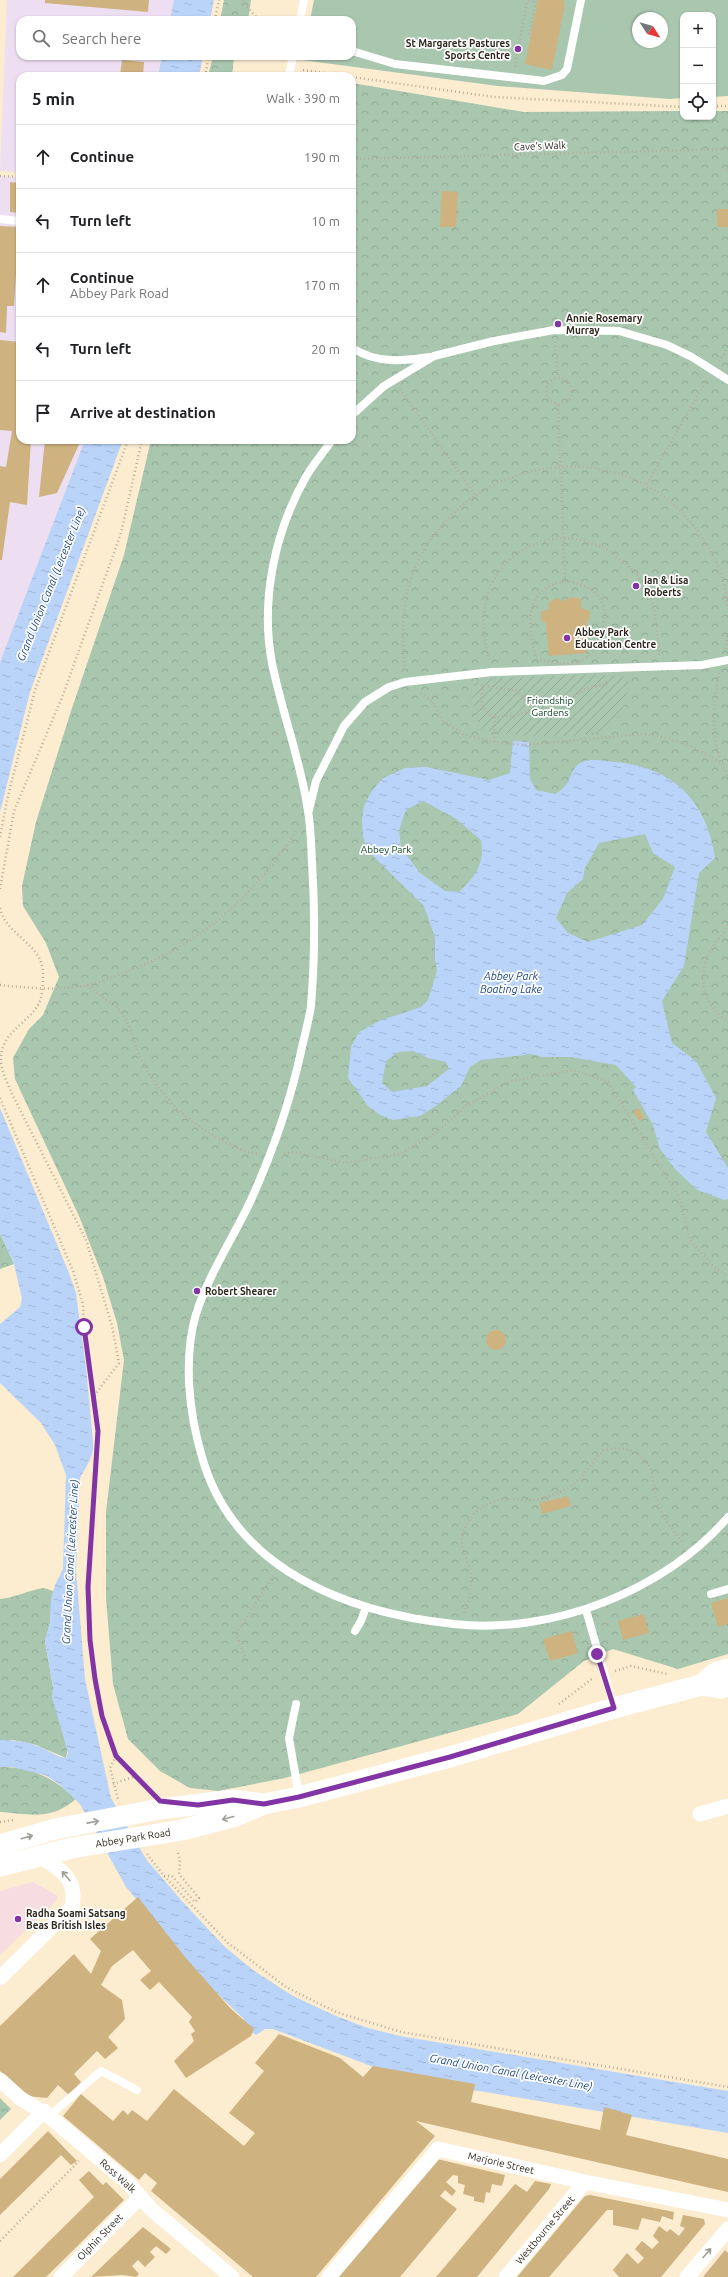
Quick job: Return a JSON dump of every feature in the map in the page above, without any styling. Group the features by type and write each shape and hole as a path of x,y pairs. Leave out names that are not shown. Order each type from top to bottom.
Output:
{"main road":[{"name":"Abbey Park Road","path":"701,1686 715,1673 728,1669"},
{"name":"Abbey Park Road","path":"0,1866 72,1848 164,1833 236,1816 264,1804 299,1797 450,1757 614,1708 701,1686 722,1688 728,1686"},
{"name":"Abbey Park Road","path":"0,1845 158,1803 233,1800 264,1804"}],"street":[{"path":"700,1814 728,1806"},
{"path":"0,1978 72,1907 73,1891 68,1877 40,1856"},
{"name":"Ross Walk","path":"0,2080 20,2098 47,2113 128,2183 140,2197 232,2277"},
{"path":"0,2155 47,2113"},
{"name":"Marjorie Street","path":"329,2277 438,2149 585,2182 728,2210"},
{"name":"Westbourne Street","path":"506,2277 585,2182"},
{"name":"Olphin Street","path":"61,2277 140,2197"},
{"path":"687,2277 728,2229"}],"lane":[{"path":"301,16 304,0"},
{"path":"356,52 395,64 513,76 544,81 562,75 567,69 581,0"},
{"path":"290,72 292,60"},
{"path":"0,219 16,221"},
{"path":"356,350 378,359 401,361 434,356 494,341 554,330 619,332 667,345 713,370 728,380"},
{"path":"356,411 384,386 434,356"},
{"path":"329,444 306,476 285,524 272,566 268,609 272,660 300,770 308,813 314,897 310,1010 295,1080 270,1154 251,1198 212,1277 196,1316 189,1358 190,1407 202,1457 212,1484 240,1528 279,1567 307,1583 366,1607 410,1618 461,1625 508,1624 545,1619 586,1610 661,1575 693,1551 728,1517"},
{"path":"308,813 316,781 344,726 365,702 389,687 405,682 492,672 702,665 725,661"},
{"path":"711,1594 728,1589"},
{"path":"355,1631 362,1621 366,1607"},
{"path":"586,1610 614,1708"},
{"path":"296,1704 289,1738 299,1797"},
{"path":"47,2113 102,2071 137,2090"}],"path":[{"path":"216,16 219,0"},
{"path":"243,0 247,7 256,16"},
{"path":"527,99 513,76 528,0 536,1 529,35 531,35"},
{"path":"206,72 208,60"},
{"path":"356,78 494,97 680,107"},
{"path":"716,106 728,106"},
{"name":"Cave's Walk","path":"356,159 728,149"},
{"path":"0,176 16,177"},
{"path":"554,330 558,377"},
{"path":"646,484 713,370"},
{"path":"558,377 567,380 572,392 568,401 558,405 548,400 545,392 549,381 558,377"},
{"path":"393,380 475,495"},
{"path":"558,405 559,466 564,537 565,582"},
{"path":"0,837 7,800 34,690 126,444"},
{"path":"0,889 14,811 63,695 122,533 141,444"},
{"path":"720,762 682,741 663,736 644,734 523,745 495,742 465,735 443,721 433,702 405,682 404,618 408,586 419,559 442,525 475,495 519,474 539,468 559,466 599,470 646,484 667,497 693,523 711,549 722,579 728,609"},
{"path":"492,672 484,642 485,611 490,586 504,565 523,550 543,541 564,537 591,542 622,560 635,571 649,593 654,614 660,666"},
{"path":"565,582 576,582 592,591 601,601 604,615 600,637 589,656 578,662 551,664 536,658 529,618 534,600 541,593 553,584 565,582"},
{"path":"728,634 725,661 714,706 714,730 720,762 728,775"},
{"path":"482,673 483,686 481,702 485,710 495,717 522,714 563,704 584,689"},
{"path":"483,686 517,691 536,710"},
{"path":"495,717 495,742"},
{"path":"0,985 42,988 87,985 153,962 197,937 238,904 270,869 308,813"},
{"path":"0,908 8,925 38,954 42,972 42,988 38,1006 13,1030 2,1051 1,1060 11,1092 86,1240 112,1326 119,1364 94,1396"},
{"path":"728,925 713,946 705,962 701,976 703,989 709,1001 721,1017 728,1022"},
{"path":"87,985 124,1015 142,1060 161,1091 172,1105 196,1125 214,1136 252,1153 270,1154 295,1152 345,1162 400,1154 436,1133 466,1106 511,1081 574,1070 608,1082 678,1197 690,1240 714,1267 728,1276"},
{"path":"0,1098 80,1288 98,1431 88,1587 90,1640 102,1716 116,1756 136,1776 158,1803"},
{"path":"461,1625 472,1590 470,1572 462,1544 462,1534 472,1516 480,1508 496,1501 511,1499 531,1500 568,1488 604,1450 628,1449 646,1460 650,1469 656,1497 664,1516 671,1528 693,1551"},
{"path":"245,1656 236,1634 279,1567"},
{"path":"116,1756 110,1768 119,1802"},
{"path":"114,1784 136,1776"},
{"path":"164,1833 180,1860 179,1874 199,1898 195,1902 172,1876 164,1876"},
{"path":"146,1853 164,1876 228,1943 264,1972 303,1996 336,2012 401,2032 728,2087"},
{"path":"0,2240 89,2150"}],"shaded area":[{"path":"7,0 174,0 171,16 16,16 16,60 161,60 159,72 16,72 16,172 0,171"},
{"path":"0,176 16,178 16,444 83,444 0,662"},
{"name":"Radha Soami Satsang Beas British Isles","path":"33,1882 58,1896 56,1901 0,1955 0,1891"}],"green space":[{"path":"224,0 251,0 249,16 221,16"},
{"name":"St Margarets Pastures Sports Centre","path":"314,0 728,0 728,96 716,97 716,12 680,12 680,98 670,99 498,86 302,60 356,60 356,16 311,16"},
{"path":"212,60 234,60 232,72 209,72"},
{"name":"Abbey Park","path":"356,84 524,112 680,111 680,120 716,120 716,111 728,111 728,1654 678,1669 613,1649 584,1661 518,1714 285,1778 218,1791 190,1788 160,1771 128,1739 113,1684 106,1598 106,1512 124,1360 117,1323 103,1277 79,1216 15,1079 13,1058 29,1029 43,1015 59,977 46,943 23,906 22,886 36,822 71,711 124,555 150,444 356,444"},
{"name":"Friendship Gardens","path":"594,674 629,677 623,707 615,720 603,730 578,735 542,736 505,734 480,728 471,696 475,683 485,679"},
{"path":"0,1233 14,1264 0,1269"},
{"path":"44,1588 53,1591 50,1623 45,1641 53,1687 53,1697 68,1748 66,1758 36,1745 14,1740 0,1740 0,1599"},
{"path":"0,1767 12,1767 32,1771 50,1779 76,1799 58,1811 49,1813 31,1815 0,1812"},
{"path":"0,2098 11,2109 0,2120"}],"water":[{"path":"174,0 214,0 211,16 171,16"},
{"path":"161,60 202,60 200,72 159,72"},
{"name":"Grand Union Canal (Leicester Line)","path":"83,444 122,444 30,692 0,812 0,662"},
{"name":"Abbey Park Boating Lake","path":"513,741 529,742 530,779 536,790 555,794 564,787 578,764 582,762 598,760 636,765 654,771 684,790 695,804 704,820 711,838 715,858 699,873 684,966 662,1001 672,1043 696,1061 716,1098 706,1132 728,1168 728,1199 724,1200 697,1190 675,1169 660,1149 653,1125 633,1090 636,1087 616,1065 570,1057 542,1057 533,1054 481,1060 470,1067 461,1086 437,1105 420,1116 393,1120 382,1116 368,1106 348,1078 351,1047 359,1032 379,1021 421,1007 428,1000 437,971 435,959 435,938 424,906 368,851 363,837 362,820 364,806 371,792 383,778 405,768 426,767 489,780 510,773","holes":["423,801 455,818 481,840 482,856 478,869 459,892 445,891 420,873 401,848 399,830 406,810","645,834 653,853 675,867 663,899 642,925 588,942 568,933 556,918 567,893 583,879 585,868 599,843","413,1051 428,1058 446,1062 449,1069 427,1086 392,1092 382,1083 386,1061 398,1052"]},
{"name":"Grand Union Canal (Leicester Line)","path":"0,1108 76,1293 86,1367 93,1441 93,1450 90,1460 80,1478 76,1570 85,1679 111,1798 146,1859 181,1900 224,1946 253,1970 293,1996 336,2016 368,2028 400,2036 728,2091 728,2133 385,2075 379,2069 273,2029 265,2029 256,2035 241,2025 244,2019 207,1984 126,1887 80,1804 59,1784 45,1775 12,1767 0,1767 0,1740 28,1743 41,1747 55,1755 66,1758 68,1753 52,1697 53,1687 45,1641 50,1623 51,1599 55,1585 63,1569 66,1475 55,1445 41,1423 0,1383 0,1324 20,1307 22,1299 14,1264 0,1233"}],"building":[{"path":"45,0 149,0 148,12 45,3"},
{"path":"538,0 564,0 565,4 552,70 525,64"},
{"path":"122,60 144,62 143,72 120,72"},
{"path":"10,182 16,183 16,213 10,212"},
{"path":"442,191 458,192 456,227 440,227"},
{"path":"717,209 728,209 728,227 717,227"},
{"path":"0,226 16,227 16,274 14,306 7,306 6,333 0,332"},
{"path":"0,340 16,342 16,444 31,444 27,505 10,502 2,560 0,560 0,466 6,467 12,431 0,430"},
{"path":"45,444 79,444 57,493 39,497"},
{"name":"Abbey Park Education Centre","path":"572,597 581,599 581,608 590,611 589,620 587,620 586,653 549,656 546,623 542,621 541,612 549,609 549,602 557,598 564,601"},
{"path":"638,1108 644,1117 640,1121 633,1112"},
{"path":"492,1330 500,1330 506,1336 506,1344 500,1350 492,1350 486,1344 486,1336"},
{"path":"568,1496 571,1506 542,1514 540,1503"},
{"path":"728,1598 728,1624 718,1627 711,1603"},
{"path":"644,1614 649,1633 623,1640 618,1621"},
{"path":"572,1631 578,1653 550,1661 543,1639"},
{"path":"138,1897 185,1957 230,2008 254,2029 251,2036 186,2078 174,2061 194,2041 191,2034 195,2031 189,2022 192,2017 159,1982 150,1990 140,1980 151,1971 133,1950 112,1966 101,1985 122,2000 125,2019 108,2037 118,2048 105,2059 97,2051 74,2074 81,2082 69,2095 58,2085 47,2098 27,2096 0,2071 0,2026 74,1954 91,1974 101,1951 90,1939"},
{"path":"279,2034 340,2058 363,2077 373,2066 475,2084 471,2102 600,2130 604,2107 632,2115 626,2135 728,2159 728,2192 416,2121 435,2136 316,2277 253,2277 151,2191 157,2183 145,2173 139,2180 63,2116 81,2094 113,2121 123,2110 128,2115 132,2110 147,2121 174,2089 244,2146 255,2133 229,2113 264,2071 255,2063"},
{"path":"48,2131 77,2161 71,2165 61,2155 0,2215 0,2179"},
{"path":"437,2159 505,2175 503,2183 501,2186 492,2184 490,2193 486,2192 484,2203 474,2201 474,2197 463,2194 465,2185 458,2183 458,2176 453,2175 446,2182 456,2191 452,2196 445,2190 440,2196 457,2209 400,2277 338,2277"},
{"path":"89,2171 103,2185 106,2182 124,2200 46,2277 13,2277 94,2197 79,2180"},
{"path":"535,2181 551,2184 549,2189 477,2277 436,2277 515,2184 527,2192"},
{"path":"590,2195 674,2212 673,2220 662,2216 660,2222 642,2218 638,2230 613,2225 613,2210 607,2210 549,2277 517,2277 585,2196"},
{"path":"683,2215 704,2219 705,2224 661,2277 619,2277 613,2270 627,2253 638,2264 644,2258 635,2249 642,2241 652,2249 659,2242 653,2236 659,2226 667,2232 670,2229 679,2236 685,2228 680,2226"},
{"path":"143,2227 171,2249 166,2254 156,2246 150,2252 155,2257 145,2267 138,2260 132,2266 139,2274 136,2277 123,2275 91,2277"},
{"path":"725,2250 728,2253 728,2277 703,2277"}],"place":[{"name":"St Margarets Pastures Sports Centre","path":"518,49"},
{"name":"Annie Rosemary Murray","path":"558,324"},
{"name":"Ian & Lisa Roberts","path":"636,586"},
{"name":"Abbey Park Education Centre","path":"567,638"},
{"name":"Robert Shearer","path":"197,1291"},
{"name":"Radha Soami Satsang Beas British Isles","path":"18,1919"}],"route":[{"path":"84,1327 98,1431 88,1587 90,1640 95,1679 102,1716 116,1756 160,1801 198,1805 233,1800 264,1804 299,1797 450,1757 614,1708 597,1654"}]}
